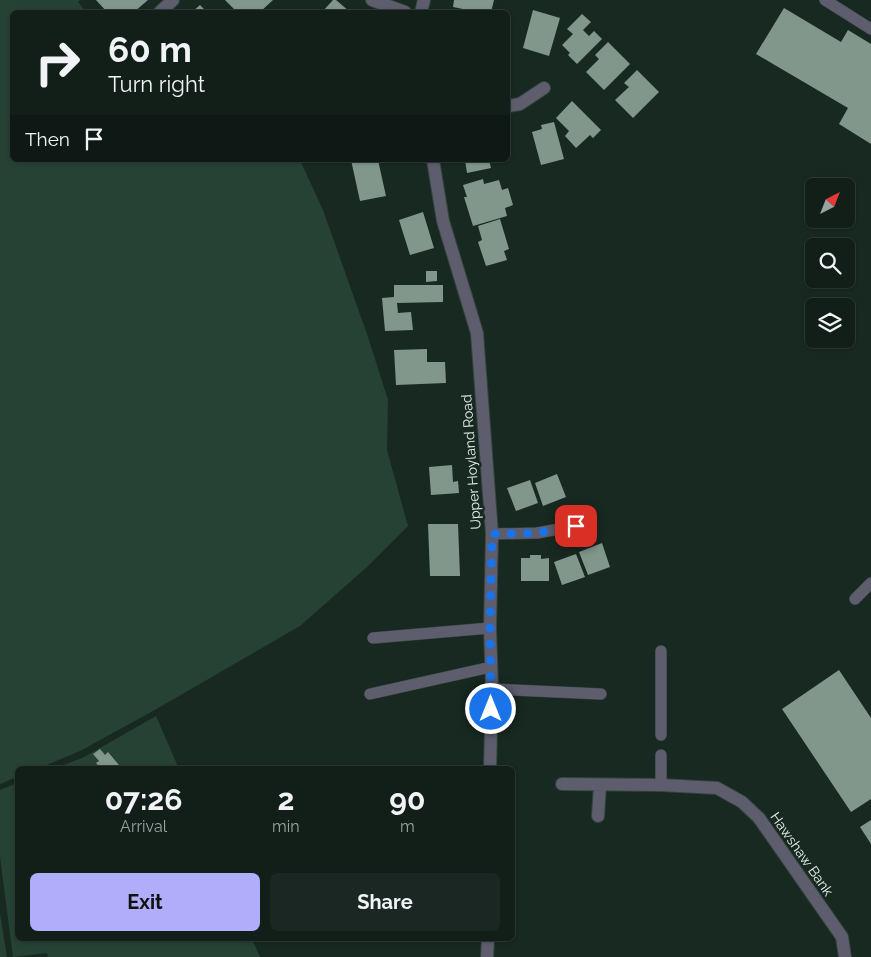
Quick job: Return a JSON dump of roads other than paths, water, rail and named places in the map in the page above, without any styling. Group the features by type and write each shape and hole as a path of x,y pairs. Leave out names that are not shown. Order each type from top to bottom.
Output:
{"street":[{"path":"162,10 173,0"},
{"path":"372,0 400,10"},
{"path":"510,106 520,104 544,88"},
{"name":"Upper Hoyland Road","path":"433,162 443,221 477,333 492,534 490,766"},
{"name":"Hawshaw Bank","path":"562,784 661,785 717,788 742,802 759,818 842,937 845,957"},
{"path":"598,816 600,785"},
{"path":"488,941 488,957"}],"lane":[{"path":"825,0 871,29"},
{"path":"492,534 536,533 576,526"},
{"path":"854,599 871,583"},
{"path":"374,638 490,628"},
{"path":"661,652 661,735"},
{"path":"370,694 491,667"},
{"path":"492,690 601,694"},
{"path":"661,755 661,785"}]}
